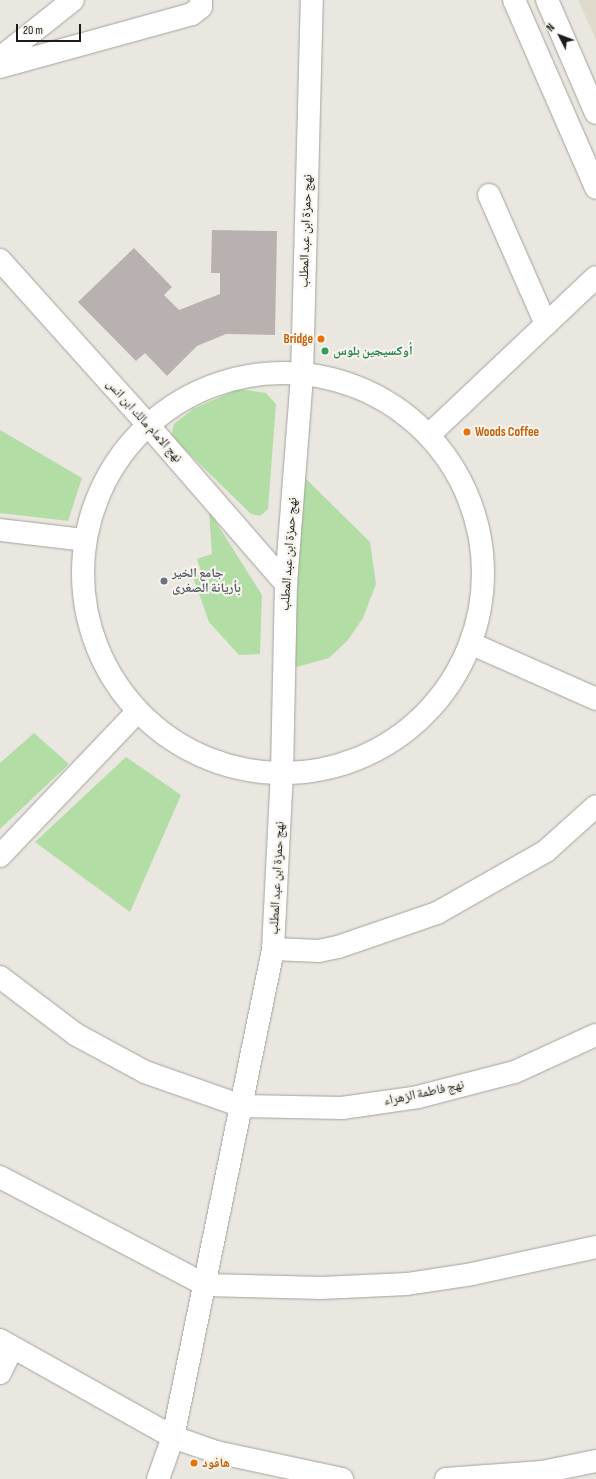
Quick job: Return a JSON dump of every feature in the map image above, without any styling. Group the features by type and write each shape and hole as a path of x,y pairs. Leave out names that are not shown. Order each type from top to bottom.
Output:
{"street":[{"path":"0,58 73,0"},
{"path":"0,67 192,14 201,7 201,0"},
{"name":"نهج حمزة ابن عبد المطلب","path":"158,1479 173,1437 206,1285 273,949 282,773 286,584 302,375 312,0"},
{"path":"514,0 596,188"},
{"path":"547,0 596,113"},
{"path":"489,195 546,324"},
{"name":"نهج الامام مالك ابن انس","path":"0,260 148,425 286,584"},
{"path":"430,434 596,278"},
{"path":"252,374 302,375 327,377 376,394 430,434 455,467 478,518 484,589 472,644 438,702 410,729 371,754 313,772 282,773 209,760 166,737 137,712 105,667 89,625 82,577 85,540 110,473 148,425 202,390 252,374"},
{"path":"0,530 85,540"},
{"path":"472,644 596,699"},
{"path":"0,856 137,712"},
{"path":"273,949 319,951 338,947 437,913 546,851 596,806"},
{"name":"نهج فاطمة الزهراء","path":"0,977 75,1034 145,1072 242,1106 342,1108 418,1097 515,1072 596,1035"},
{"path":"0,1177 206,1285 321,1288 407,1284 472,1274 596,1246"},
{"path":"0,1373 6,1344 173,1437 216,1452 342,1479"},
{"path":"446,1479 541,1475 596,1461"}],"shaded area":[{"path":"578,0 596,0 596,40"}],"green space":[{"path":"239,389 266,393 276,404 268,509 260,516 251,514 171,436 174,424 193,409"},
{"path":"0,430 82,478 68,521 0,513"},
{"path":"302,475 370,542 376,584 363,618 348,640 329,658 293,668"},
{"path":"209,511 262,595 260,654 239,655 209,622 192,574 201,571 197,559 212,554"},
{"path":"34,733 69,764 0,829 0,763"},
{"path":"126,757 181,795 130,912 35,842"}],"building":[{"path":"212,230 277,231 275,335 226,334 197,346 167,376 145,353 136,361 78,302 134,248 172,287 164,295 179,310 220,294 220,273 211,273"}],"place":[{"name":"Bridge","path":"321,339"},
{"name":"أوكسيجين بلوس","path":"325,351"},
{"name":"Woods Coffee","path":"467,432"},
{"name":"جامع الخير بأريانة الصغرى","path":"164,581"},
{"name":"هافود","path":"194,1463"}]}
